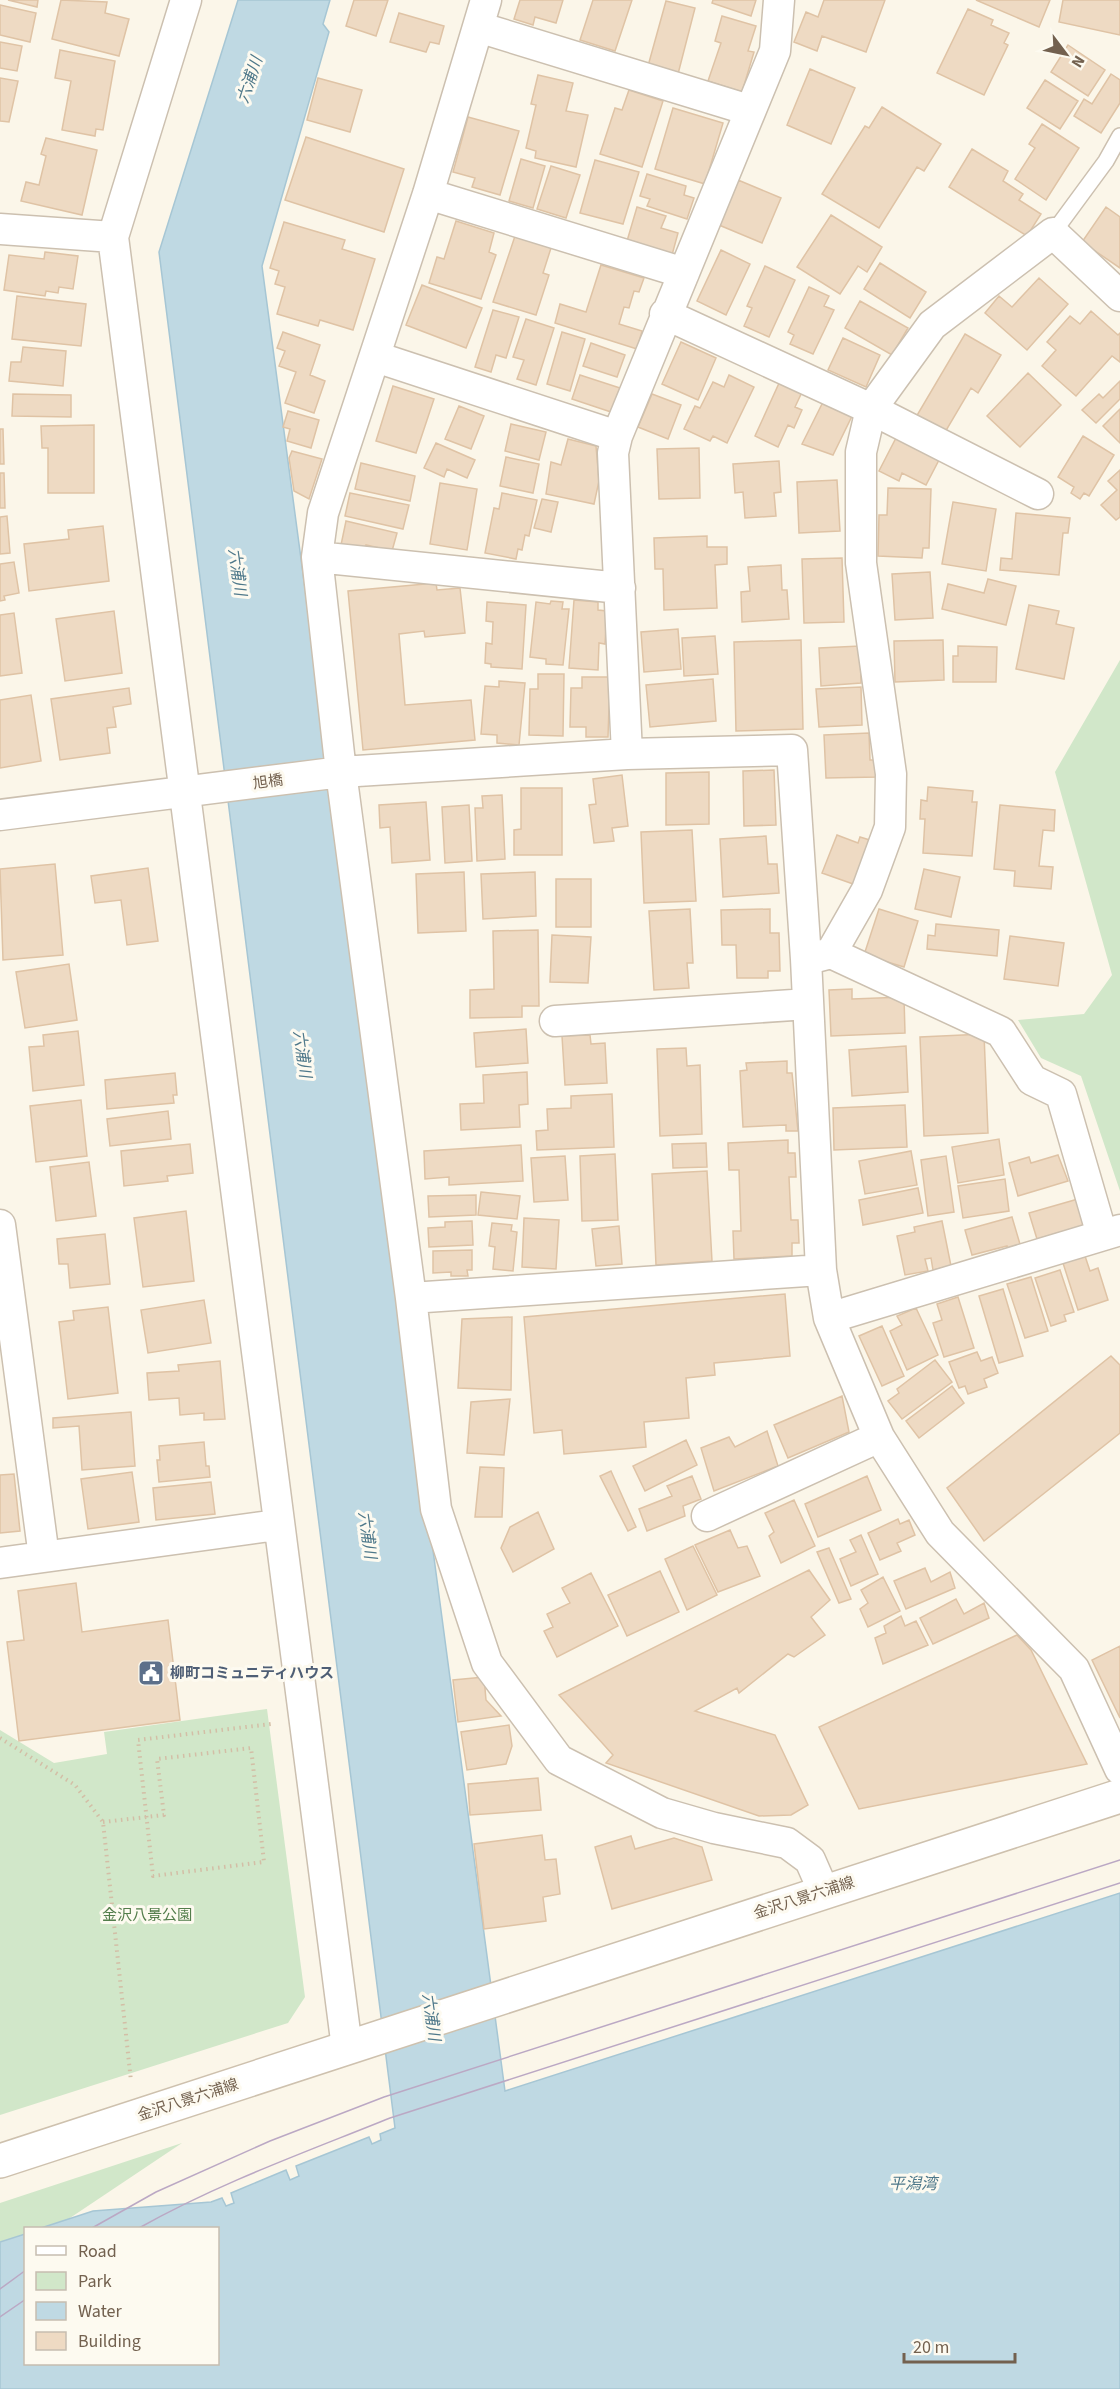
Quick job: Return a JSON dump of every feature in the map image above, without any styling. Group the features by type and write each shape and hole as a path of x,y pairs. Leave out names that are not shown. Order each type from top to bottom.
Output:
{"street":[{"path":"186,0 113,237 303,1720 361,2043"},
{"path":"627,754 613,453 617,436 665,314 775,51 779,0"},
{"path":"749,110 482,14 428,194 323,513 316,557 332,773 411,1298 436,1509 487,1663 559,1760 662,1813 714,1828 788,1843 810,1860 824,1892"},
{"path":"428,194 684,273"},
{"path":"0,230 113,237"},
{"path":"1120,296 1053,233 932,325 871,410 861,452 861,563 891,774 890,827 867,890 819,956 808,1004 821,1270 828,1318 879,1437 940,1533 1074,1669 1120,1769"},
{"path":"665,314 871,410 1038,494"},
{"path":"376,357 617,436"},
{"path":"316,557 620,588"},
{"name":"旭橋","path":"0,815 332,773 627,754 792,750 819,956"},
{"path":"819,956 1001,1032 1032,1080 1061,1094 1111,1232 828,1318"},
{"path":"555,1021 808,1004"},
{"path":"0,1225 44,1557"},
{"path":"411,1298 821,1270"},
{"path":"707,1516 879,1437"},
{"path":"0,1563 277,1525"},
{"name":"金沢八景六浦線","path":"0,2161 1120,1796"}],"lane":[{"path":"1053,233 1106,161 1120,136"}],"path":[{"path":"103,1822 146,1817 164,1815 157,1759 251,1748 264,1862 153,1876 146,1817 138,1740 303,1720"},
{"path":"0,1738 75,1785 103,1822 135,2117"}],"green space":[{"path":"1120,660 1120,1191 1081,1076 1041,1058 1018,1020 1084,1014 1112,975 1055,772"},
{"name":"金沢八景公園","path":"267,1709 305,1997 288,2023 0,2115 0,1730 54,1763 107,1754 104,1732"},
{"path":"182,2143 56,2227 24,2227 24,2244 0,2253 0,2203"}],"water":[{"path":"238,0 330,0 323,24 329,32 262,266 505,2091 1120,1893 1120,2389 0,2389 0,2242 24,2234 24,2365 219,2365 219,2227 44,2227 93,2211 211,2202 222,2198 226,2206 234,2203 231,2193 286,2170 290,2180 299,2176 296,2166 369,2137 372,2144 381,2140 380,2134 395,2128 159,252"}],"building":[{"path":"8,0 38,0 37,7"},
{"path":"61,0 107,2 105,13 129,19 119,56 52,39"},
{"path":"354,0 388,0 376,36 346,26"},
{"path":"520,0 563,0 556,23 535,17 533,25 514,19"},
{"path":"593,0 632,0 615,51 580,40"},
{"path":"713,0 756,0 751,16 712,3"},
{"path":"824,0 885,0 866,52 822,36 817,51 794,42 806,12 818,17"},
{"path":"976,0 1050,0 1039,27"},
{"path":"1063,0 1120,0 1120,35 1059,22"},
{"path":"666,1 695,8 678,74 648,66"},
{"path":"0,5 36,13 30,42 0,35"},
{"path":"968,9 993,20 991,25 1009,33 1004,43 1008,45 984,95 937,73"},
{"path":"399,13 444,26 439,44 430,42 426,52 390,42"},
{"path":"722,16 756,26 748,51 754,52 742,92 708,81 721,43 715,41"},
{"path":"0,42 22,46 17,71 0,68"},
{"path":"1068,45 1105,70 1088,96 1051,72"},
{"path":"60,50 115,61 103,130 96,129 95,136 62,130 71,81 55,78"},
{"path":"810,69 855,88 831,144 787,125"},
{"path":"1111,74 1120,80 1120,103 1101,133 1074,116 1084,99 1092,104"},
{"path":"538,75 573,83 566,111 588,115 576,167 535,158 536,151 526,148 536,105 531,104"},
{"path":"0,78 18,81 9,122 0,121"},
{"path":"318,78 362,90 350,132 307,120"},
{"path":"1045,80 1078,101 1060,129 1027,108"},
{"path":"629,90 663,101 642,167 600,154 615,108 622,110"},
{"path":"882,107 941,144 924,171 917,167 879,228 822,194 865,126 869,128"},
{"path":"673,108 723,123 705,184 655,169"},
{"path":"468,117 519,131 500,195 472,187 475,178 453,172"},
{"path":"1042,124 1079,148 1046,200 1015,179 1035,148 1029,144"},
{"path":"306,137 404,169 384,232 285,200"},
{"path":"46,138 97,150 82,215 21,201 26,182 39,185 46,156 41,154"},
{"path":"972,149 1008,171 1003,181 1023,194 1019,200 1041,214 1027,236 949,187"},
{"path":"521,159 545,166 533,208 509,201"},
{"path":"595,160 639,172 623,224 580,213"},
{"path":"551,166 580,175 566,218 537,209"},
{"path":"647,174 686,186 684,195 694,198 687,219 647,206 650,199 640,196"},
{"path":"738,180 781,198 762,243 719,225"},
{"path":"637,207 666,216 661,228 678,233 672,255 627,241"},
{"path":"1106,207 1120,217 1120,268 1082,242"},
{"path":"831,215 882,247 867,272 858,266 840,294 797,267"},
{"path":"456,221 494,233 489,252 496,255 481,299 429,283 437,257 444,259"},
{"path":"284,222 345,240 342,249 375,259 353,330 320,320 318,326 277,314 285,287 275,284 279,271 270,268"},
{"path":"515,236 551,248 543,273 549,275 536,315 493,302"},
{"path":"721,250 750,264 726,315 697,301"},
{"path":"45,252 78,256 73,289 59,287 58,293 46,291 45,296 4,290 9,255 44,259"},
{"path":"880,263 926,292 910,318 864,289"},
{"path":"601,265 644,278 639,292 634,291 629,308 624,307 619,324 642,331 637,349 555,323 560,304 586,312"},
{"path":"765,266 795,280 769,337 744,326 752,308 747,306"},
{"path":"1039,278 1068,304 1027,350 985,313 999,296 1012,307"},
{"path":"422,285 482,308 466,348 406,325"},
{"path":"809,287 829,296 824,306 834,310 813,354 790,344 794,335 788,332"},
{"path":"17,296 86,304 81,346 12,339"},
{"path":"860,301 908,328 892,355 845,328"},
{"path":"493,310 519,317 506,358 496,355 491,372 475,367"},
{"path":"1091,311 1118,335 1120,333 1120,362 1112,356 1076,396 1042,366 1056,350 1047,342 1070,316 1080,324"},
{"path":"526,319 554,328 536,385 517,379 524,360 513,357"},
{"path":"283,332 320,345 310,375 325,381 314,413 285,403 296,372 279,366 285,351 277,348"},
{"path":"562,332 585,339 570,391 547,384"},
{"path":"965,334 1001,355 978,393 971,388 944,434 916,417"},
{"path":"843,338 880,355 866,387 828,370"},
{"path":"681,342 716,358 698,400 662,384"},
{"path":"591,343 625,355 617,377 583,366"},
{"path":"23,347 66,351 63,386 9,381 11,362 21,362"},
{"path":"1028,373 1061,405 1020,447 987,416"},
{"path":"580,375 620,388 611,412 572,399"},
{"path":"729,375 754,387 727,443 713,436 710,441 684,429 695,406 700,408 713,382 724,387"},
{"path":"780,381 802,392 795,407 802,410 794,428 788,425 778,447 755,436"},
{"path":"1120,381 1120,399 1096,423 1082,410 1099,394 1103,398"},
{"path":"393,386 434,399 416,453 376,441"},
{"path":"13,394 71,395 71,417 12,416"},
{"path":"652,394 681,405 668,439 638,427"},
{"path":"824,400 853,414 833,455 802,444"},
{"path":"459,406 484,416 471,449 445,439"},
{"path":"1120,409 1120,443 1103,426"},
{"path":"288,411 319,420 311,448 287,441 290,429 283,427"},
{"path":"511,424 546,432 539,460 505,451"},
{"path":"94,425 94,493 48,493 48,448 42,448 41,426"},
{"path":"0,429 3,429 4,464 0,464"},
{"path":"897,436 940,458 926,485 902,473 899,481 879,471"},
{"path":"1083,436 1114,455 1089,496 1084,493 1080,499 1071,493 1074,487 1058,477"},
{"path":"568,439 596,446 599,481 594,504 546,494 551,462 561,465"},
{"path":"436,443 475,460 467,478 447,469 444,477 424,468"},
{"path":"699,448 700,498 659,499 657,449"},
{"path":"292,451 322,459 309,499 294,491 289,458"},
{"path":"506,457 539,464 533,493 500,486"},
{"path":"779,461 781,492 774,493 776,516 745,518 743,492 735,493 733,464"},
{"path":"361,463 415,476 410,501 355,489"},
{"path":"1120,470 1120,517 1116,520 1101,505 1117,490 1108,481"},
{"path":"0,473 4,473 5,508 0,508"},
{"path":"837,480 840,531 799,533 797,482"},
{"path":"440,483 477,489 467,550 430,544"},
{"path":"888,488 931,489 929,548 923,548 922,558 878,556 879,515 887,515"},
{"path":"350,493 409,505 403,529 345,516"},
{"path":"502,493 537,500 529,536 525,535 522,550 518,549 516,559 485,553 494,508 499,509"},
{"path":"542,499 558,502 551,532 534,528"},
{"path":"953,502 996,509 986,571 942,564"},
{"path":"1016,513 1070,518 1068,533 1063,533 1059,575 1000,570 1001,558 1012,559"},
{"path":"7,516 10,553 0,554 0,517"},
{"path":"346,521 397,533 392,551 366,545 364,551 341,545"},
{"path":"103,526 109,581 29,591 24,544 69,539 68,530"},
{"path":"707,536 707,547 727,547 727,564 715,565 717,608 664,610 663,569 655,569 654,538"},
{"path":"842,558 844,622 804,623 802,559"},
{"path":"14,562 19,593 4,596 5,600 0,601 0,564"},
{"path":"781,565 782,590 787,590 789,619 742,622 741,592 750,591 748,567"},
{"path":"930,572 933,618 895,620 892,574"},
{"path":"988,579 1016,586 1006,625 942,609 948,584 984,593"},
{"path":"436,583 437,590 460,588 465,633 425,637 424,631 399,634 405,705 471,700 475,740 363,750 348,591"},
{"path":"574,600 598,602 598,610 607,611 605,644 599,643 598,670 569,668"},
{"path":"551,601 563,602 562,609 569,609 563,665 546,664 546,659 530,657 536,602 550,604"},
{"path":"487,602 526,605 522,669 491,667 491,664 485,663 486,643 492,644 493,622 486,621"},
{"path":"1029,605 1059,611 1056,624 1074,628 1064,679 1016,669"},
{"path":"114,611 122,673 65,681 56,619"},
{"path":"14,613 22,673 0,676 0,615"},
{"path":"678,629 681,669 644,672 641,632"},
{"path":"715,636 718,674 684,676 682,638"},
{"path":"801,640 803,729 736,731 734,642"},
{"path":"943,640 944,680 895,682 894,641"},
{"path":"860,646 861,683 821,686 819,648"},
{"path":"958,646 997,647 996,682 953,682 953,656 958,656"},
{"path":"538,674 564,674 563,736 529,735 530,689 538,689"},
{"path":"582,677 610,677 608,737 586,737 586,727 570,727 571,688 582,688"},
{"path":"713,679 716,721 650,727 646,685"},
{"path":"499,681 525,683 519,745 497,743 497,735 481,734 485,686 499,687"},
{"path":"861,687 862,725 819,727 816,689"},
{"path":"129,688 131,704 113,707 116,727 107,728 110,753 60,760 51,699"},
{"path":"31,695 41,761 0,768 0,700"},
{"path":"869,733 870,760 878,760 878,777 826,778 824,735"},
{"path":"774,770 776,825 744,826 743,771"},
{"path":"709,772 709,824 666,825 666,773"},
{"path":"622,775 628,826 612,828 614,841 594,843 589,805 596,804 593,779"},
{"path":"928,787 973,791 972,802 977,802 972,856 923,853 925,819 920,819 921,800 927,801"},
{"path":"521,788 562,788 562,855 514,855 514,830 521,829"},
{"path":"502,795 505,859 477,861 475,808 483,808 482,796"},
{"path":"426,802 430,860 392,863 390,827 380,828 379,805"},
{"path":"469,805 472,861 445,863 442,807"},
{"path":"1000,805 1055,810 1054,831 1043,830 1039,866 1053,867 1051,889 1014,886 1015,871 994,869"},
{"path":"692,830 696,901 644,903 641,832"},
{"path":"837,835 858,843 860,837 873,841 856,885 822,873"},
{"path":"766,836 768,864 777,864 779,893 723,897 720,839"},
{"path":"55,864 63,955 3,960 0,869"},
{"path":"148,868 158,941 127,945 121,900 95,903 91,876"},
{"path":"924,869 960,877 951,917 915,909"},
{"path":"464,872 466,931 418,933 416,874"},
{"path":"535,872 536,916 483,919 481,874"},
{"path":"556,879 591,879 591,927 556,927"},
{"path":"690,909 693,963 687,963 689,988 654,990 649,911"},
{"path":"770,909 770,933 779,933 780,971 768,971 768,978 737,978 736,945 722,945 721,910"},
{"path":"879,909 918,921 904,967 864,955"},
{"path":"936,924 999,930 997,956 927,949 928,935 935,936"},
{"path":"538,930 539,1006 522,1006 522,1017 470,1018 470,990 494,989 493,931"},
{"path":"552,935 591,937 588,983 550,982"},
{"path":"1010,936 1064,943 1058,986 1004,979"},
{"path":"69,964 77,1020 25,1028 16,972"},
{"path":"852,989 852,999 904,997 905,1033 831,1036 829,990"},
{"path":"526,1029 528,1063 476,1067 474,1033"},
{"path":"78,1031 84,1085 33,1091 29,1047 44,1046 43,1035"},
{"path":"984,1034 988,1133 924,1136 920,1037"},
{"path":"590,1035 591,1044 605,1043 607,1083 565,1085 562,1036"},
{"path":"906,1046 908,1092 852,1096 849,1050"},
{"path":"686,1048 687,1066 700,1065 702,1134 660,1136 657,1049"},
{"path":"787,1061 787,1073 792,1073 798,1131 786,1131 786,1125 743,1127 740,1071 747,1070 746,1063"},
{"path":"527,1072 528,1104 519,1105 520,1127 461,1130 460,1104 484,1103 483,1075"},
{"path":"175,1073 177,1095 173,1095 174,1103 107,1109 105,1080"},
{"path":"612,1094 614,1147 537,1150 536,1131 548,1130 547,1109 571,1108 571,1096"},
{"path":"81,1100 87,1156 36,1162 30,1106"},
{"path":"905,1105 907,1147 834,1150 833,1108"},
{"path":"168,1111 171,1139 110,1146 107,1119"},
{"path":"999,1139 1004,1175 958,1183 952,1147"},
{"path":"788,1140 788,1153 795,1153 796,1177 789,1177 791,1220 798,1220 799,1243 792,1243 792,1256 734,1259 733,1231 741,1231 739,1170 729,1170 728,1143"},
{"path":"706,1143 707,1167 673,1168 672,1144"},
{"path":"190,1144 193,1173 167,1176 168,1181 124,1186 121,1151"},
{"path":"521,1145 523,1181 449,1185 449,1177 425,1179 424,1151"},
{"path":"911,1151 917,1185 865,1194 859,1161"},
{"path":"615,1154 618,1220 582,1221 580,1156"},
{"path":"1058,1155 1068,1181 1018,1196 1009,1163 1029,1157 1031,1163"},
{"path":"565,1156 568,1200 534,1202 531,1158"},
{"path":"946,1156 954,1212 928,1216 921,1160"},
{"path":"89,1162 96,1216 56,1221 50,1167"},
{"path":"707,1171 712,1261 656,1265 652,1174"},
{"path":"1005,1179 1009,1211 963,1218 958,1186"},
{"path":"918,1188 923,1213 863,1225 859,1200"},
{"path":"481,1192 520,1196 517,1219 478,1215"},
{"path":"476,1195 476,1215 429,1217 428,1196"},
{"path":"1078,1199 1086,1225 1037,1239 1029,1213"},
{"path":"186,1211 194,1281 143,1287 134,1218"},
{"path":"1012,1217 1022,1251 1009,1254 1007,1246 972,1255 965,1230"},
{"path":"524,1218 559,1220 556,1269 522,1267"},
{"path":"472,1221 473,1245 429,1247 428,1228 445,1227 445,1222"},
{"path":"942,1221 951,1266 933,1270 931,1258 925,1259 928,1271 905,1275 897,1236 915,1232 914,1227"},
{"path":"492,1223 512,1225 511,1231 517,1232 513,1271 493,1269 495,1247 489,1246"},
{"path":"619,1226 622,1264 596,1266 592,1229"},
{"path":"105,1234 110,1284 70,1288 68,1264 59,1264 57,1239"},
{"path":"472,1250 472,1270 467,1270 468,1276 451,1276 451,1272 433,1273 433,1251"},
{"path":"1085,1256 1090,1271 1098,1268 1108,1300 1078,1310 1063,1263"},
{"path":"1060,1270 1074,1312 1064,1315 1066,1321 1051,1326 1035,1278"},
{"path":"1031,1277 1048,1331 1025,1338 1007,1284"},
{"path":"1003,1289 1023,1356 999,1363 979,1296"},
{"path":"785,1294 790,1356 714,1363 715,1375 686,1378 689,1418 644,1422 646,1447 564,1454 562,1430 534,1433 524,1317"},
{"path":"958,1297 974,1348 944,1357 933,1323 942,1320 937,1304"},
{"path":"204,1300 211,1343 148,1353 141,1310"},
{"path":"108,1307 118,1393 68,1399 59,1322 74,1320 73,1311"},
{"path":"916,1308 938,1355 907,1370 890,1331 902,1325 897,1316"},
{"path":"512,1317 511,1390 458,1388 462,1319"},
{"path":"882,1326 904,1376 882,1386 859,1336"},
{"path":"977,1352 981,1361 992,1357 998,1373 984,1379 987,1387 968,1394 965,1386 959,1388 949,1362"},
{"path":"1111,1356 1120,1365 1120,1433 984,1541 947,1488"},
{"path":"935,1360 952,1382 902,1419 888,1401 899,1393 897,1389"},
{"path":"220,1361 225,1419 204,1420 204,1413 180,1415 179,1398 149,1400 147,1373 179,1371 178,1365"},
{"path":"952,1386 964,1403 919,1438 906,1421"},
{"path":"842,1396 849,1432 788,1458 774,1425"},
{"path":"510,1399 504,1455 467,1453 471,1402"},
{"path":"131,1412 135,1466 82,1470 79,1426 53,1428 53,1418"},
{"path":"767,1431 778,1466 714,1491 701,1448 729,1437 735,1447"},
{"path":"686,1440 697,1465 645,1491 633,1466"},
{"path":"204,1442 206,1466 209,1466 210,1477 159,1482 157,1460 160,1460 159,1446"},
{"path":"480,1467 504,1468 502,1517 475,1517"},
{"path":"611,1471 636,1527 628,1531 600,1476"},
{"path":"132,1472 139,1522 88,1529 81,1479"},
{"path":"14,1474 20,1531 0,1533 0,1475"},
{"path":"692,1476 701,1499 683,1506 685,1516 647,1531 639,1509 672,1496 667,1486"},
{"path":"867,1476 881,1510 818,1537 805,1504"},
{"path":"211,1482 215,1514 156,1520 153,1488"},
{"path":"794,1500 815,1546 781,1563 769,1536 774,1532 765,1513"},
{"path":"538,1512 554,1549 513,1572 501,1548 510,1527"},
{"path":"898,1519 900,1524 909,1520 915,1535 897,1543 901,1551 880,1560 868,1533"},
{"path":"730,1530 738,1548 747,1546 760,1576 718,1592 695,1545"},
{"path":"861,1535 878,1574 851,1586 840,1559 856,1552 850,1540"},
{"path":"693,1546 717,1595 687,1610 665,1559"},
{"path":"829,1548 851,1599 839,1603 817,1552"},
{"path":"925,1568 931,1582 950,1572 955,1588 906,1609 894,1581"},
{"path":"809,1570 830,1600 811,1617 825,1635 794,1657 788,1654 739,1693 737,1688 695,1711 775,1735 808,1805 791,1815 759,1816 606,1763 613,1755 559,1695"},
{"path":"660,1571 679,1612 627,1636 608,1595"},
{"path":"591,1573 618,1626 557,1657 544,1631 553,1627 547,1614 570,1603 562,1588"},
{"path":"883,1577 900,1611 868,1627 860,1609 868,1603 861,1590"},
{"path":"76,1583 82,1632 168,1620 180,1720 19,1741 7,1642 24,1640 18,1591"},
{"path":"956,1599 964,1614 984,1603 989,1618 933,1644 920,1618"},
{"path":"901,1616 905,1626 916,1621 928,1645 883,1664 875,1638 886,1633 884,1626"},
{"path":"1017,1635 1031,1650 1087,1764 859,1809 819,1727"},
{"path":"1120,1646 1120,1718 1092,1660"},
{"path":"484,1677 486,1700 501,1716 458,1722 453,1680"},
{"path":"509,1725 512,1746 506,1764 467,1770 461,1732"},
{"path":"538,1778 541,1810 470,1815 468,1784"},
{"path":"542,1835 545,1860 556,1859 560,1894 543,1897 546,1921 484,1929 474,1844"},
{"path":"631,1836 635,1849 674,1838 702,1847 712,1880 612,1909 595,1847"}],"tram line":[{"path":"94,2227 156,2192 270,2141 384,2097 1120,1860"},
{"path":"141,2227 231,2182 390,2118 1120,1883"},
{"path":"0,2289 24,2271"},
{"path":"0,2317 24,2300"}],"place":[{"name":"柳町コミュニティハウス","path":"151,1673"}],"water label":[{"name":"六浦川","path":"250,80"},
{"name":"六浦川","path":"237,572"},
{"name":"六浦川","path":"302,1054"},
{"name":"六浦川","path":"367,1535"},
{"name":"六浦川","path":"431,2017"},
{"name":"平潟湾","path":"913,2184"}]}
